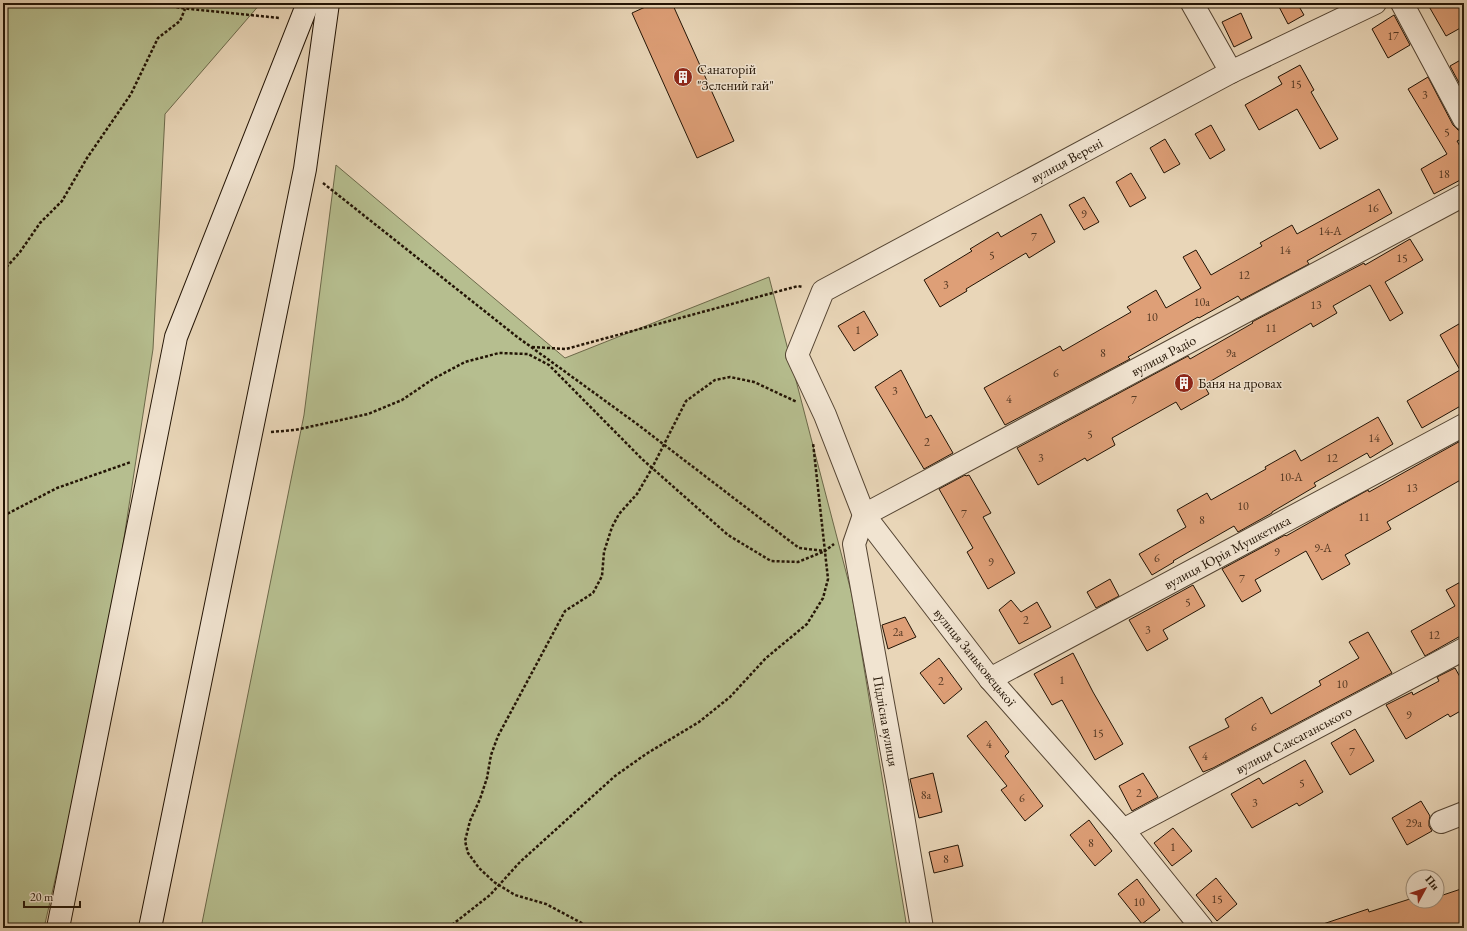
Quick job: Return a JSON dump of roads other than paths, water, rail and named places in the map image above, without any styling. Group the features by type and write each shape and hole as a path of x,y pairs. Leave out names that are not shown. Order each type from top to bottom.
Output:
{"street":[{"path":"150,928 305,169 328,3"},
{"path":"1192,3 1231,72"},
{"name":"вулиця Верені","path":"797,355 823,291 1231,72 1375,3"},
{"path":"1402,3 1464,119"},
{"path":"58,928 176,337 304,12"},
{"name":"вулиця Радіо","path":"864,516 1464,195"},
{"name":"вулиця Заньковецької","path":"797,355 825,415 864,516 990,679 1123,830 1202,928"},
{"name":"вулиця Юрія Мушкетика","path":"990,679 1464,425"},
{"name":"Підлісна вулиця","path":"864,516 854,544 922,928"},
{"name":"вулиця Саксаганського","path":"1123,830 1464,649"},
{"path":"1441,822 1464,813"}],"place":[{"name":"Санаторій \"Зелений гай\"","path":"683,77"},
{"name":"Баня на дровах","path":"1184,383"}]}
